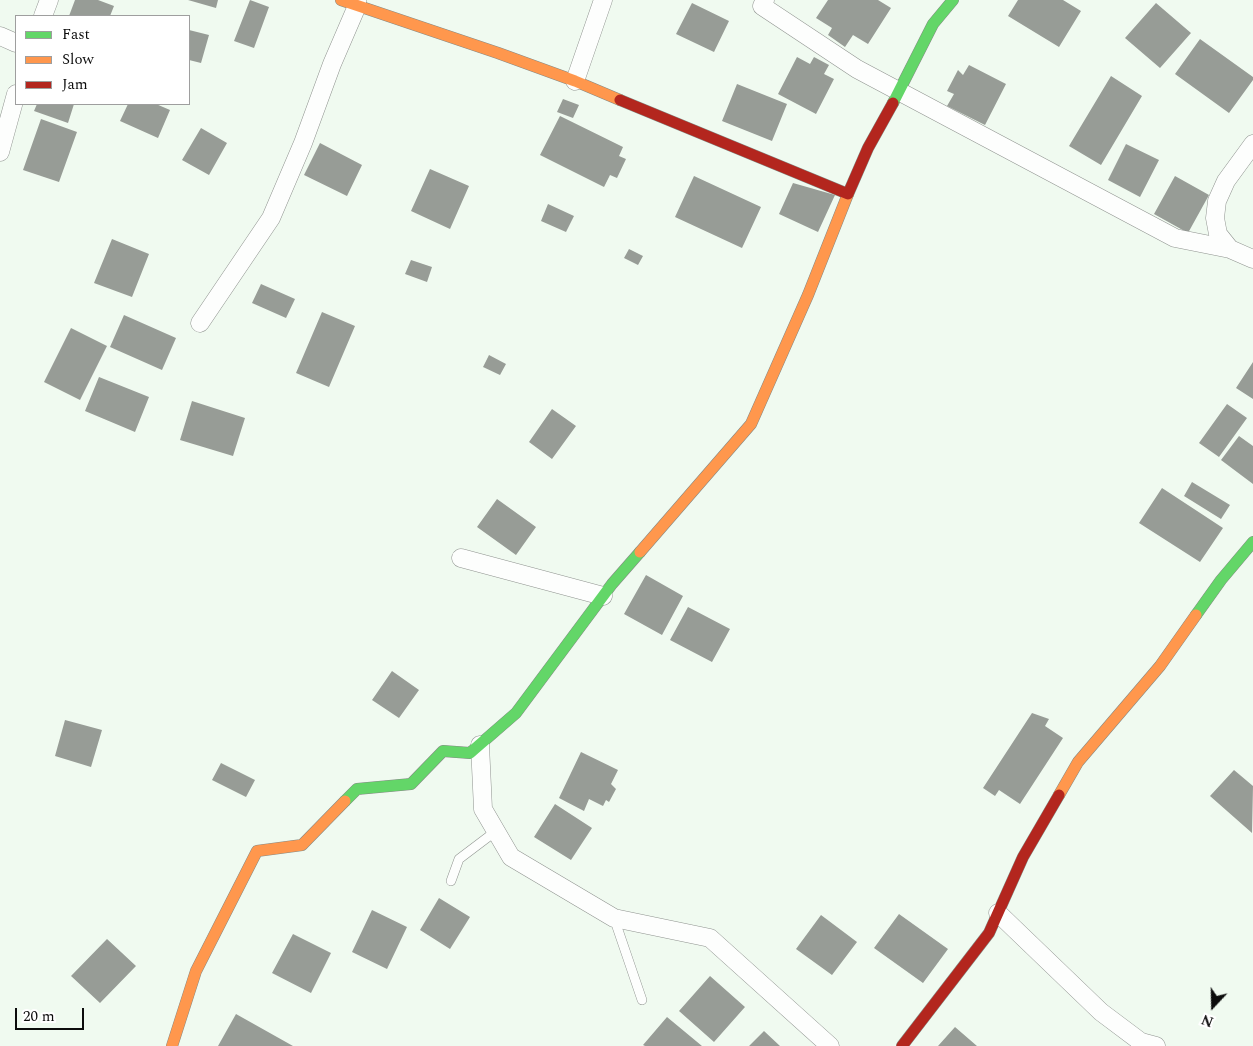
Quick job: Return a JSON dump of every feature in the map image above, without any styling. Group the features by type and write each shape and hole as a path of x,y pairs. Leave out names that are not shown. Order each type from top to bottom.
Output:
{"street":[{"path":"43,15 50,0"},
{"path":"575,81 603,0"},
{"path":"765,0 762,6 857,69 1175,238 1230,248 1253,259"},
{"path":"172,1046 196,971 257,851 302,845 357,789 411,784 443,752 470,753 480,745 516,713 612,584 751,424 808,294 868,148 900,91 933,24 953,0"},
{"path":"200,323 271,218 303,143 352,2 575,81 848,194"},
{"path":"0,36 15,43"},
{"path":"0,152 15,98"},
{"path":"1230,248 1218,234 1215,218 1217,201 1226,181 1253,144"},
{"path":"902,1046 989,933 1023,856 1078,762 1160,666 1221,580 1253,542"},
{"path":"461,558 603,596"},
{"path":"480,745 484,809 511,857 614,918 710,938 830,1046"},
{"path":"998,913 1101,1012 1142,1042 1156,1046"}],"lane":[{"path":"452,881 459,859 496,831"},
{"path":"614,918 642,1000"}],"building":[{"path":"75,0 98,0 114,6 110,15 69,15"},
{"path":"188,0 218,0 216,8"},
{"path":"250,0 269,7 254,48 234,41"},
{"path":"828,0 878,0 891,8 868,44 853,35 845,47 828,35 832,28 816,18"},
{"path":"1018,0 1063,0 1081,11 1059,47 1008,16"},
{"path":"692,3 729,21 714,52 676,34"},
{"path":"1156,3 1191,33 1160,68 1125,38"},
{"path":"190,30 209,35 201,63 190,60"},
{"path":"1200,39 1253,77 1253,80 1229,113 1175,74"},
{"path":"797,57 810,64 814,57 829,65 824,74 834,79 816,114 778,94"},
{"path":"969,65 1006,84 985,125 947,106 954,94 947,91 958,70 963,75"},
{"path":"1111,76 1142,96 1101,165 1069,146"},
{"path":"737,84 787,104 772,141 722,121"},
{"path":"563,99 579,105 573,118 557,112"},
{"path":"37,105 74,105 68,123 34,111"},
{"path":"128,105 158,105 170,110 158,138 120,121"},
{"path":"560,116 623,147 619,156 626,159 617,178 610,175 604,187 540,155"},
{"path":"41,119 77,132 59,182 23,170"},
{"path":"201,128 227,143 209,175 182,160"},
{"path":"320,143 362,165 347,196 304,175"},
{"path":"1126,144 1159,160 1140,197 1108,180"},
{"path":"430,169 469,186 450,229 411,211"},
{"path":"694,176 761,207 742,248 675,217"},
{"path":"1175,176 1209,195 1188,233 1154,214"},
{"path":"793,183 835,195 818,232 779,214"},
{"path":"548,204 574,216 566,232 541,221"},
{"path":"112,239 149,254 132,297 94,283"},
{"path":"629,249 643,256 638,265 624,258"},
{"path":"411,260 432,267 427,282 405,274"},
{"path":"261,284 295,299 286,318 252,303"},
{"path":"322,312 355,326 329,387 296,373"},
{"path":"124,315 176,338 162,370 110,347"},
{"path":"71,328 107,346 80,400 44,382"},
{"path":"489,355 506,364 500,375 483,367"},
{"path":"1253,362 1253,399 1236,388"},
{"path":"99,377 149,397 135,432 85,411"},
{"path":"192,401 245,418 233,456 180,440"},
{"path":"1227,404 1247,418 1219,457 1199,443"},
{"path":"552,409 576,426 552,459 529,442"},
{"path":"1239,436 1253,446 1253,484 1221,460"},
{"path":"1192,482 1230,505 1221,519 1184,496"},
{"path":"1162,488 1223,528 1200,562 1139,523"},
{"path":"497,499 536,527 516,555 477,527"},
{"path":"646,575 683,596 662,635 624,614"},
{"path":"688,607 730,629 712,662 670,640"},
{"path":"392,671 419,690 399,718 372,700"},
{"path":"1032,713 1049,719 1045,726 1063,738 1020,804 999,790 995,796 983,788"},
{"path":"65,720 102,730 91,767 55,756"},
{"path":"581,752 618,770 611,784 616,789 609,802 606,800 603,806 589,799 584,811 559,798"},
{"path":"221,763 255,780 246,797 212,780"},
{"path":"1234,770 1253,786 1252,833 1210,796"},
{"path":"555,804 592,828 571,860 534,837"},
{"path":"439,898 470,917 450,949 420,930"},
{"path":"372,910 407,927 387,969 352,952"},
{"path":"899,914 948,949 923,983 874,948"},
{"path":"821,915 857,942 832,975 796,949"},
{"path":"293,934 331,953 311,993 272,973"},
{"path":"107,939 136,966 100,1003 71,976"},
{"path":"710,976 745,1007 714,1042 679,1011"},
{"path":"236,1014 293,1046 218,1046"},
{"path":"667,1017 702,1046 643,1045"},
{"path":"955,1027 977,1046 938,1046"},
{"path":"764,1031 780,1046 749,1046"}],"traffic: fast":[{"path":"893,103 933,24 953,0"},
{"path":"1196,615 1221,580 1253,542"},
{"path":"345,801 357,789 411,784 443,751 470,753 516,713 612,584 640,552"}],"traffic: slow":[{"path":"341,0 498,53 575,81 620,100"},
{"path":"640,552 751,424 808,295 848,194"},
{"path":"1059,795 1078,762 1160,666 1196,615"},
{"path":"172,1046 196,971 257,851 302,845 345,801"}],"traffic: jam":[{"path":"620,100 848,194 868,148 893,103"},
{"path":"902,1046 989,933 1023,857 1059,795"}]}
